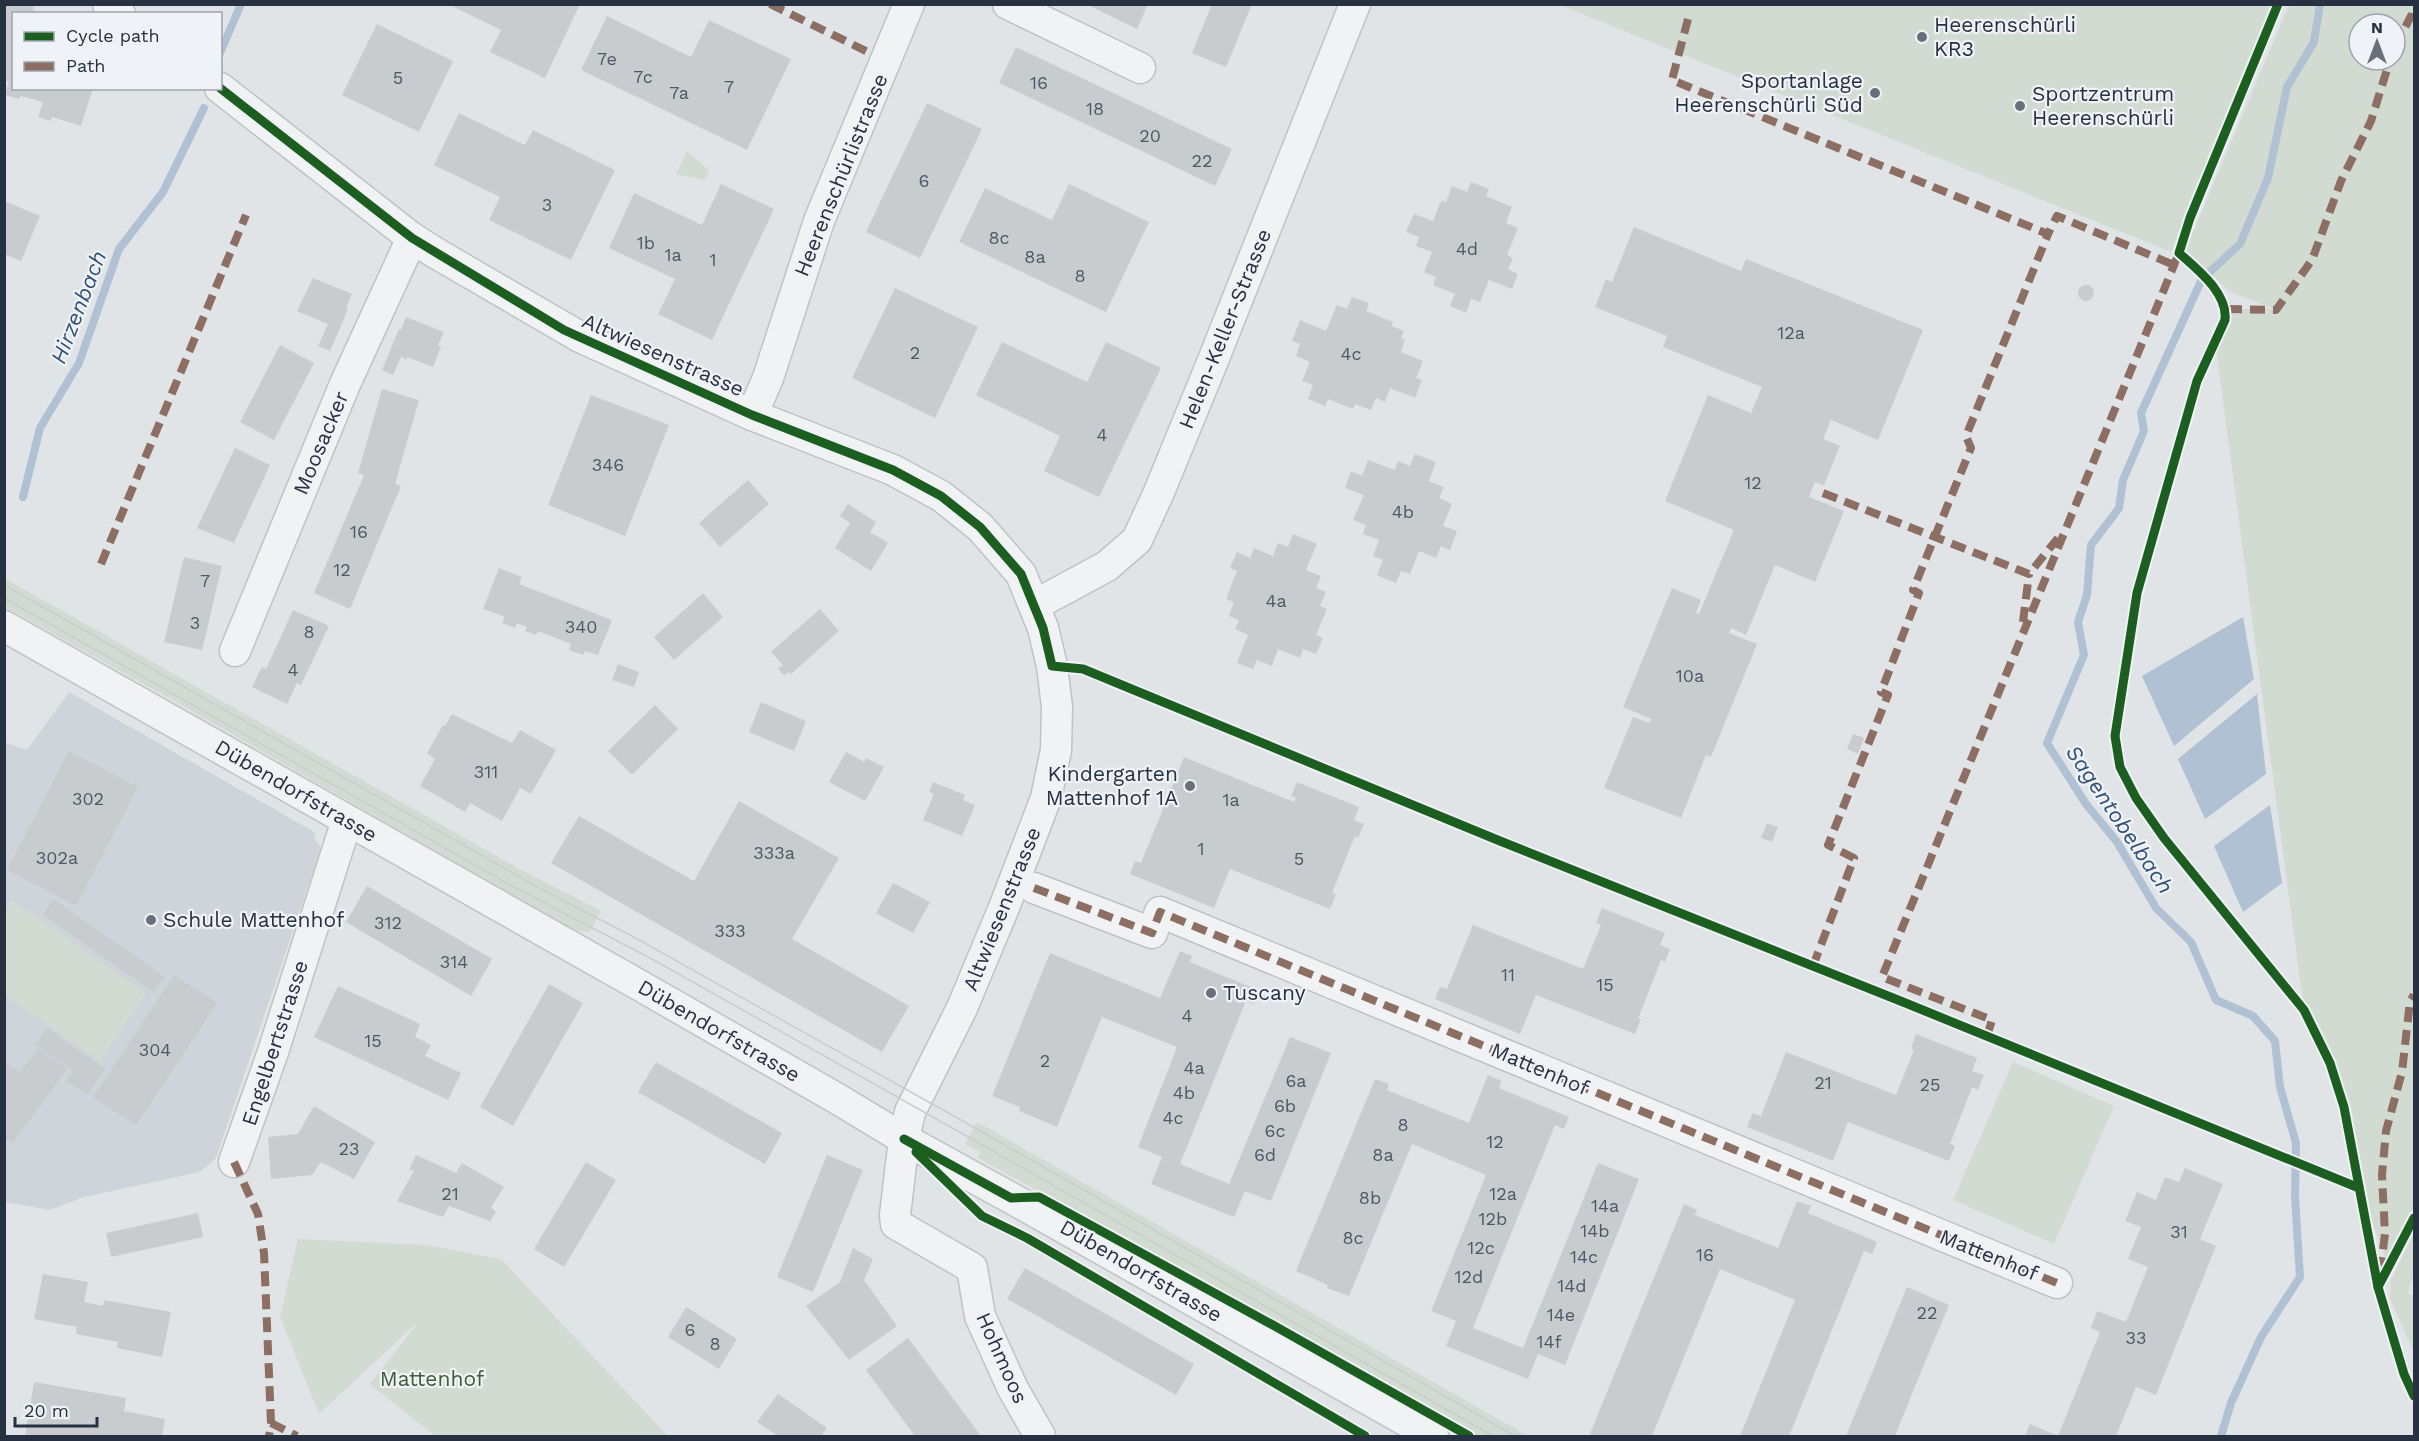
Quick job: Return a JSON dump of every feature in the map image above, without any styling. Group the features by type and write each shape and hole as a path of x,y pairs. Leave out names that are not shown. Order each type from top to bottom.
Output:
{"street":[{"name":"Heerenschürlistrasse","path":"752,415 768,378 819,221 909,4"},
{"path":"1008,4 1140,68"},
{"name":"Helen-Keller-Strasse","path":"1035,605 1107,566 1137,540 1208,373 1355,4"},
{"name":"Altwiesenstrasse","path":"222,90 412,238 564,330 752,415 893,470 941,496 980,527 1021,574 1035,605 1052,666 1057,707 1056,750 1046,798 1005,905 962,1008 913,1106 904,1139"},
{"name":"Moosacker","path":"235,651 345,384 412,238"},
{"name":"Dübendorfstrasse","path":"4,626 829,1094 904,1139 1433,1437"},
{"name":"Engelbertstrasse","path":"234,1162 273,1052 347,820"},
{"name":"Mattenhof","path":"1034,888 1152,933 1160,912 2057,1283"},
{"name":"Hohmoos","path":"904,1139 895,1215 896,1224 972,1268 980,1316 1013,1389 1040,1437"}],"shaded area":[{"name":"Schule Mattenhof","path":"69,692 316,833 314,838 321,848 216,1158 200,1172 84,1197 50,1210 5,1202 4,742 27,750"}],"green space":[{"name":"Sportzentrum Heerenschürli","path":"1560,5 2271,5 2171,252"},
{"path":"2289,5 2414,5 2414,1206 2386,1259 2359,1188 2344,1107 2330,1063 2304,1010 2215,341 2227,309 2274,309 2232,293 2185,251"},
{"path":"687,151 707,169 709,174 704,180 676,174"},
{"path":"4,578 518,868 601,911 590,932 575,931 183,706 5,607"},
{"path":"11,900 146,993 100,1061 5,995 5,910"},
{"path":"2013,1062 2114,1106 2054,1244 1953,1200"},
{"path":"977,1122 1528,1436 1477,1436 977,1157 980,1152 965,1144"},
{"path":"2414,1232 2414,1274 2408,1293 2414,1296 2414,1352 2390,1299 2391,1280"},
{"path":"298,1239 426,1245 501,1259 668,1436 435,1436 370,1384 419,1321 319,1414 280,1317"}],"water":[{"path":"2243,617 2254,679 2174,746 2142,676"},
{"path":"2257,694 2266,774 2205,819 2178,759"},
{"path":"2270,805 2282,883 2243,912 2214,846"}],"building":[{"path":"4,4 32,4 34,5 33,10 39,12 12,12 12,90 92,90 81,126 52,117 51,121 38,117 43,102 5,95 9,82 4,80"},
{"path":"448,4 580,4 545,78 490,52 501,30"},
{"path":"1086,4 1148,4 1137,29"},
{"path":"1212,4 1252,4 1226,67 1192,53"},
{"path":"607,16 691,57 709,20 791,59 747,150 581,70"},
{"path":"377,24 453,61 419,132 342,95"},
{"path":"1016,47 1232,149 1215,186 999,83"},
{"path":"927,103 982,129 920,258 866,232"},
{"path":"459,113 525,145 533,130 615,170 571,260 489,220 500,197 434,165"},
{"path":"1471,182 1489,189 1486,196 1512,207 1506,223 1518,228 1507,255 1513,258 1508,269 1518,274 1512,289 1489,280 1480,302 1471,299 1466,313 1450,306 1455,294 1433,285 1436,277 1424,272 1432,252 1416,246 1419,237 1406,232 1414,214 1433,221 1441,201 1446,202 1452,186 1467,192"},
{"path":"721,184 774,209 712,340 658,314 675,279 609,248 634,193 702,225"},
{"path":"1069,184 1149,222 1106,312 959,242 985,188 1052,220"},
{"path":"4,201 40,216 21,261 4,254"},
{"path":"1634,227 1741,271 1746,259 1923,330 1878,440 1831,420 1823,439 1840,446 1824,485 1815,482 1809,497 1844,511 1815,582 1775,565 1746,635 1731,628 1729,633 1757,644 1711,757 1706,755 1681,818 1604,788 1633,717 1650,723 1651,719 1623,707 1672,588 1701,600 1696,613 1699,614 1734,530 1665,501 1708,395 1751,413 1762,387 1663,347 1667,336 1595,307 1606,279 1612,282"},
{"path":"313,278 352,294 330,351 318,346 328,324 297,311"},
{"path":"2086,285 2092,287 2094,293 2092,299 2086,301 2080,299 2078,293 2080,287"},
{"path":"895,288 978,327 935,418 852,378"},
{"path":"1352,297 1369,303 1366,311 1393,322 1392,326 1404,331 1401,338 1405,340 1401,352 1423,361 1416,378 1422,380 1415,398 1390,388 1385,402 1376,398 1371,410 1355,404 1353,409 1328,399 1325,406 1308,399 1313,385 1302,381 1310,362 1296,356 1300,344 1292,341 1300,320 1326,331 1337,305 1347,309"},
{"path":"406,317 444,332 438,345 441,347 433,367 401,357 393,375 382,370"},
{"path":"1002,342 1087,382 1106,342 1161,368 1099,497 1044,471 1060,436 976,395"},
{"path":"280,345 314,363 274,440 240,422"},
{"path":"382,389 419,400 395,484 401,486 350,609 314,593 364,475 358,473"},
{"path":"591,395 669,425 625,536 548,505"},
{"path":"235,448 270,465 234,543 197,528"},
{"path":"1415,454 1436,462 1429,481 1444,487 1439,498 1452,504 1443,526 1457,531 1450,550 1441,546 1436,558 1419,551 1410,574 1401,571 1396,583 1377,575 1383,560 1373,556 1379,540 1363,534 1366,525 1353,520 1364,495 1345,488 1351,471 1362,476 1368,460 1395,470 1398,461 1410,466"},
{"path":"748,480 769,504 720,547 699,523"},
{"path":"848,504 876,522 870,532 888,543 871,571 835,548 850,523 840,516"},
{"path":"1293,534 1317,544 1306,570 1321,576 1316,588 1326,592 1320,606 1327,609 1316,635 1323,638 1316,654 1303,649 1300,658 1278,649 1272,666 1257,660 1253,669 1237,663 1248,635 1235,629 1239,620 1229,616 1234,602 1226,599 1237,571 1230,568 1237,552 1250,558 1254,548 1273,556 1278,543 1288,547"},
{"path":"184,557 222,566 202,650 164,642"},
{"path":"499,568 522,577 519,584 612,620 598,655 585,651 583,655 569,650 571,644 538,631 536,635 525,631 527,627 517,623 515,628 502,623 505,617 483,609"},
{"path":"703,593 723,617 674,660 654,637"},
{"path":"820,609 839,631 791,674 789,672 784,675 778,669 783,665 771,652"},
{"path":"293,610 329,626 301,685 297,683 287,704 252,687 262,667 266,669"},
{"path":"618,664 639,672 634,687 612,680"},
{"path":"761,702 806,721 794,751 749,732"},
{"path":"655,705 678,729 632,775 608,751"},
{"path":"452,714 512,743 520,730 556,750 531,794 520,788 502,821 470,803 465,812 420,786 435,759 427,753"},
{"path":"1853,734 1864,738 1858,754 1847,749"},
{"path":"69,751 138,787 76,906 7,870"},
{"path":"846,752 864,762 866,758 884,767 865,801 829,782"},
{"path":"1184,757 1294,802 1296,798 1291,796 1297,782 1359,807 1354,820 1364,824 1358,838 1355,836 1332,893 1336,894 1330,909 1230,869 1214,908 1130,874 1135,861 1141,863"},
{"path":"933,782 965,795 963,800 975,805 962,836 923,820 934,794 929,792"},
{"path":"739,801 839,858 792,939 909,1006 882,1052 551,863 579,816 694,881"},
{"path":"1767,823 1778,827 1772,842 1761,838"},
{"path":"893,883 930,902 913,933 876,913"},
{"path":"367,886 492,959 471,996 346,922"},
{"path":"53,899 165,977 154,992 43,915"},
{"path":"1602,908 1665,933 1660,945 1670,949 1665,962 1661,960 1638,1019 1641,1019 1635,1034 1536,995 1520,1034 1435,999 1440,987 1447,989 1473,925 1583,969 1601,925 1596,923"},
{"path":"1180,951 1192,956 1190,962 1260,991 1254,1004 1246,1001 1180,1164 1229,1184 1290,1037 1331,1053 1271,1201 1245,1191 1234,1217 1151,1184 1162,1157 1138,1147 1177,1047 1102,1017 1057,1127 1019,1111 1020,1107 992,1096 1050,953 1160,998"},
{"path":"174,975 217,1003 136,1125 93,1097"},
{"path":"549,984 583,1003 513,1126 480,1107"},
{"path":"338,986 420,1024 415,1037 431,1045 425,1056 461,1073 448,1100 314,1037"},
{"path":"47,1028 105,1069 87,1095 66,1081 73,1071 35,1044"},
{"path":"1916,1034 1977,1058 1972,1071 1984,1075 1978,1090 1972,1087 1950,1144 1955,1146 1949,1161 1848,1122 1833,1161 1747,1127 1753,1113 1761,1116 1786,1052 1896,1095 1914,1050 1911,1048"},
{"path":"38,1048 67,1069 12,1144 5,1138 5,1062 20,1072"},
{"path":"656,1062 782,1133 765,1164 638,1092"},
{"path":"1488,1075 1502,1081 1499,1088 1569,1117 1564,1129 1555,1125 1473,1328 1523,1348 1598,1163 1639,1179 1565,1365 1538,1354 1528,1379 1446,1346 1456,1321 1431,1311 1486,1175 1412,1144 1349,1296 1327,1288 1328,1285 1296,1271 1375,1079 1389,1084 1387,1090 1469,1123"},
{"path":"314,1106 375,1142 354,1179 321,1162 312,1175 271,1179 268,1137 298,1134"},
{"path":"416,1155 456,1173 462,1163 504,1187 491,1207 496,1212 490,1221 449,1206 443,1217 397,1201 414,1171 409,1169"},
{"path":"827,1155 863,1170 813,1292 777,1277"},
{"path":"586,1162 616,1180 564,1267 534,1249"},
{"path":"2185,1168 2223,1184 2200,1239 2216,1246 2156,1395 2136,1387 2116,1436 2058,1436 2100,1332 2091,1328 2097,1311 2126,1322 2148,1267 2128,1259 2141,1227 2125,1221 2137,1192 2156,1200 2165,1177 2179,1182"},
{"path":"1797,1201 1811,1206 1808,1213 1877,1242 1872,1254 1864,1251 1789,1436 1740,1436 1795,1300 1720,1269 1652,1436 1589,1436 1684,1204 1697,1210 1695,1215 1778,1248"},
{"path":"198,1213 203,1237 111,1257 106,1233"},
{"path":"853,1248 873,1259 864,1280 897,1326 849,1360 806,1306 840,1282"},
{"path":"1025,1268 1194,1364 1176,1395 1007,1299"},
{"path":"43,1274 88,1282 84,1302 103,1306 104,1300 171,1312 162,1357 117,1348 118,1342 76,1334 77,1327 34,1319"},
{"path":"1907,1287 1949,1305 1895,1436 1846,1436"},
{"path":"686,1307 737,1339 719,1369 668,1337"},
{"path":"908,1338 981,1436 915,1436 866,1370"},
{"path":"34,1382 126,1398 124,1411 165,1419 162,1436 25,1436"},
{"path":"778,1394 827,1428 821,1436 778,1436 757,1422"},
{"path":"2030,1424 2058,1436 2025,1436"}],"waterway":[{"name":"Hirzenbach","path":"222,48 241,4"},
{"name":"Sagentobelbach","path":"2221,1436 2231,1403 2261,1337 2300,1277 2295,1197 2296,1143 2280,1087 2275,1041 2253,1016 2216,1000 2191,942 2156,908 2117,842 2086,804 2047,743 2084,655 2078,622 2087,595 2091,545 2119,508 2123,480 2144,431 2141,413 2202,279 2240,244 2268,178 2287,87 2314,42 2320,4"},
{"name":"Hirzenbach","path":"23,497 40,428 79,363 119,249 163,192 204,108"}],"tram line":[{"path":"4,585 541,889 630,935 968,1124 1515,1436"},
{"path":"4,598 512,886 652,959 963,1134 1493,1436"}],"marked path":[{"path":"770,4 870,53"},
{"path":"2407,24 2414,4"},
{"path":"1688,19 1672,80 2048,234 2057,216 2174,265"},
{"path":"2227,309 2276,310 2312,260 2341,181 2371,121 2386,72"},
{"path":"101,564 246,215"},
{"path":"1813,966 1854,858 1828,845 1888,695 1881,692 1919,593 1913,590 1971,448 1966,436 2048,234"},
{"path":"1987,1036 1992,1020 1882,977 2179,253"},
{"path":"1823,493 2029,574 2058,538"},
{"path":"2023,622 2029,574"},
{"path":"1034,888 1152,933 1160,912 2057,1283"},
{"path":"2380,1272 2385,1234 2382,1175 2386,1131 2402,1072 2410,1001 2414,995"},
{"path":"234,1162 258,1214 264,1253 271,1423 269,1436"},
{"path":"271,1423 297,1436"}],"cycle path":[{"path":"2278,4 2190,218 2179,253 2217,291 2225,310 2225,320 2197,381 2137,593 2115,736 2120,767 2136,798 2164,838 2304,1010 2330,1063 2344,1107 2378,1287 2404,1374 2414,1396"},
{"path":"222,90 412,238 564,330 752,415 893,470 941,496 980,527 1021,574 1043,628 1052,666 1083,669 1500,841 2359,1188"},
{"path":"904,1139 1011,1198 1039,1197 1469,1436"},
{"path":"916,1152 982,1216 1027,1238 1365,1436"},
{"path":"2378,1287 2414,1218"}],"place":[{"name":"Heerenschürli KR3","path":"1922,37"},
{"name":"Sportanlage Heerenschürli Süd","path":"1875,93"},
{"name":"Sportzentrum Heerenschürli","path":"2020,106"},
{"name":"Kindergarten Mattenhof 1A","path":"1190,786"},
{"name":"Schule Mattenhof","path":"151,920"},
{"name":"Tuscany","path":"1211,993"}]}
